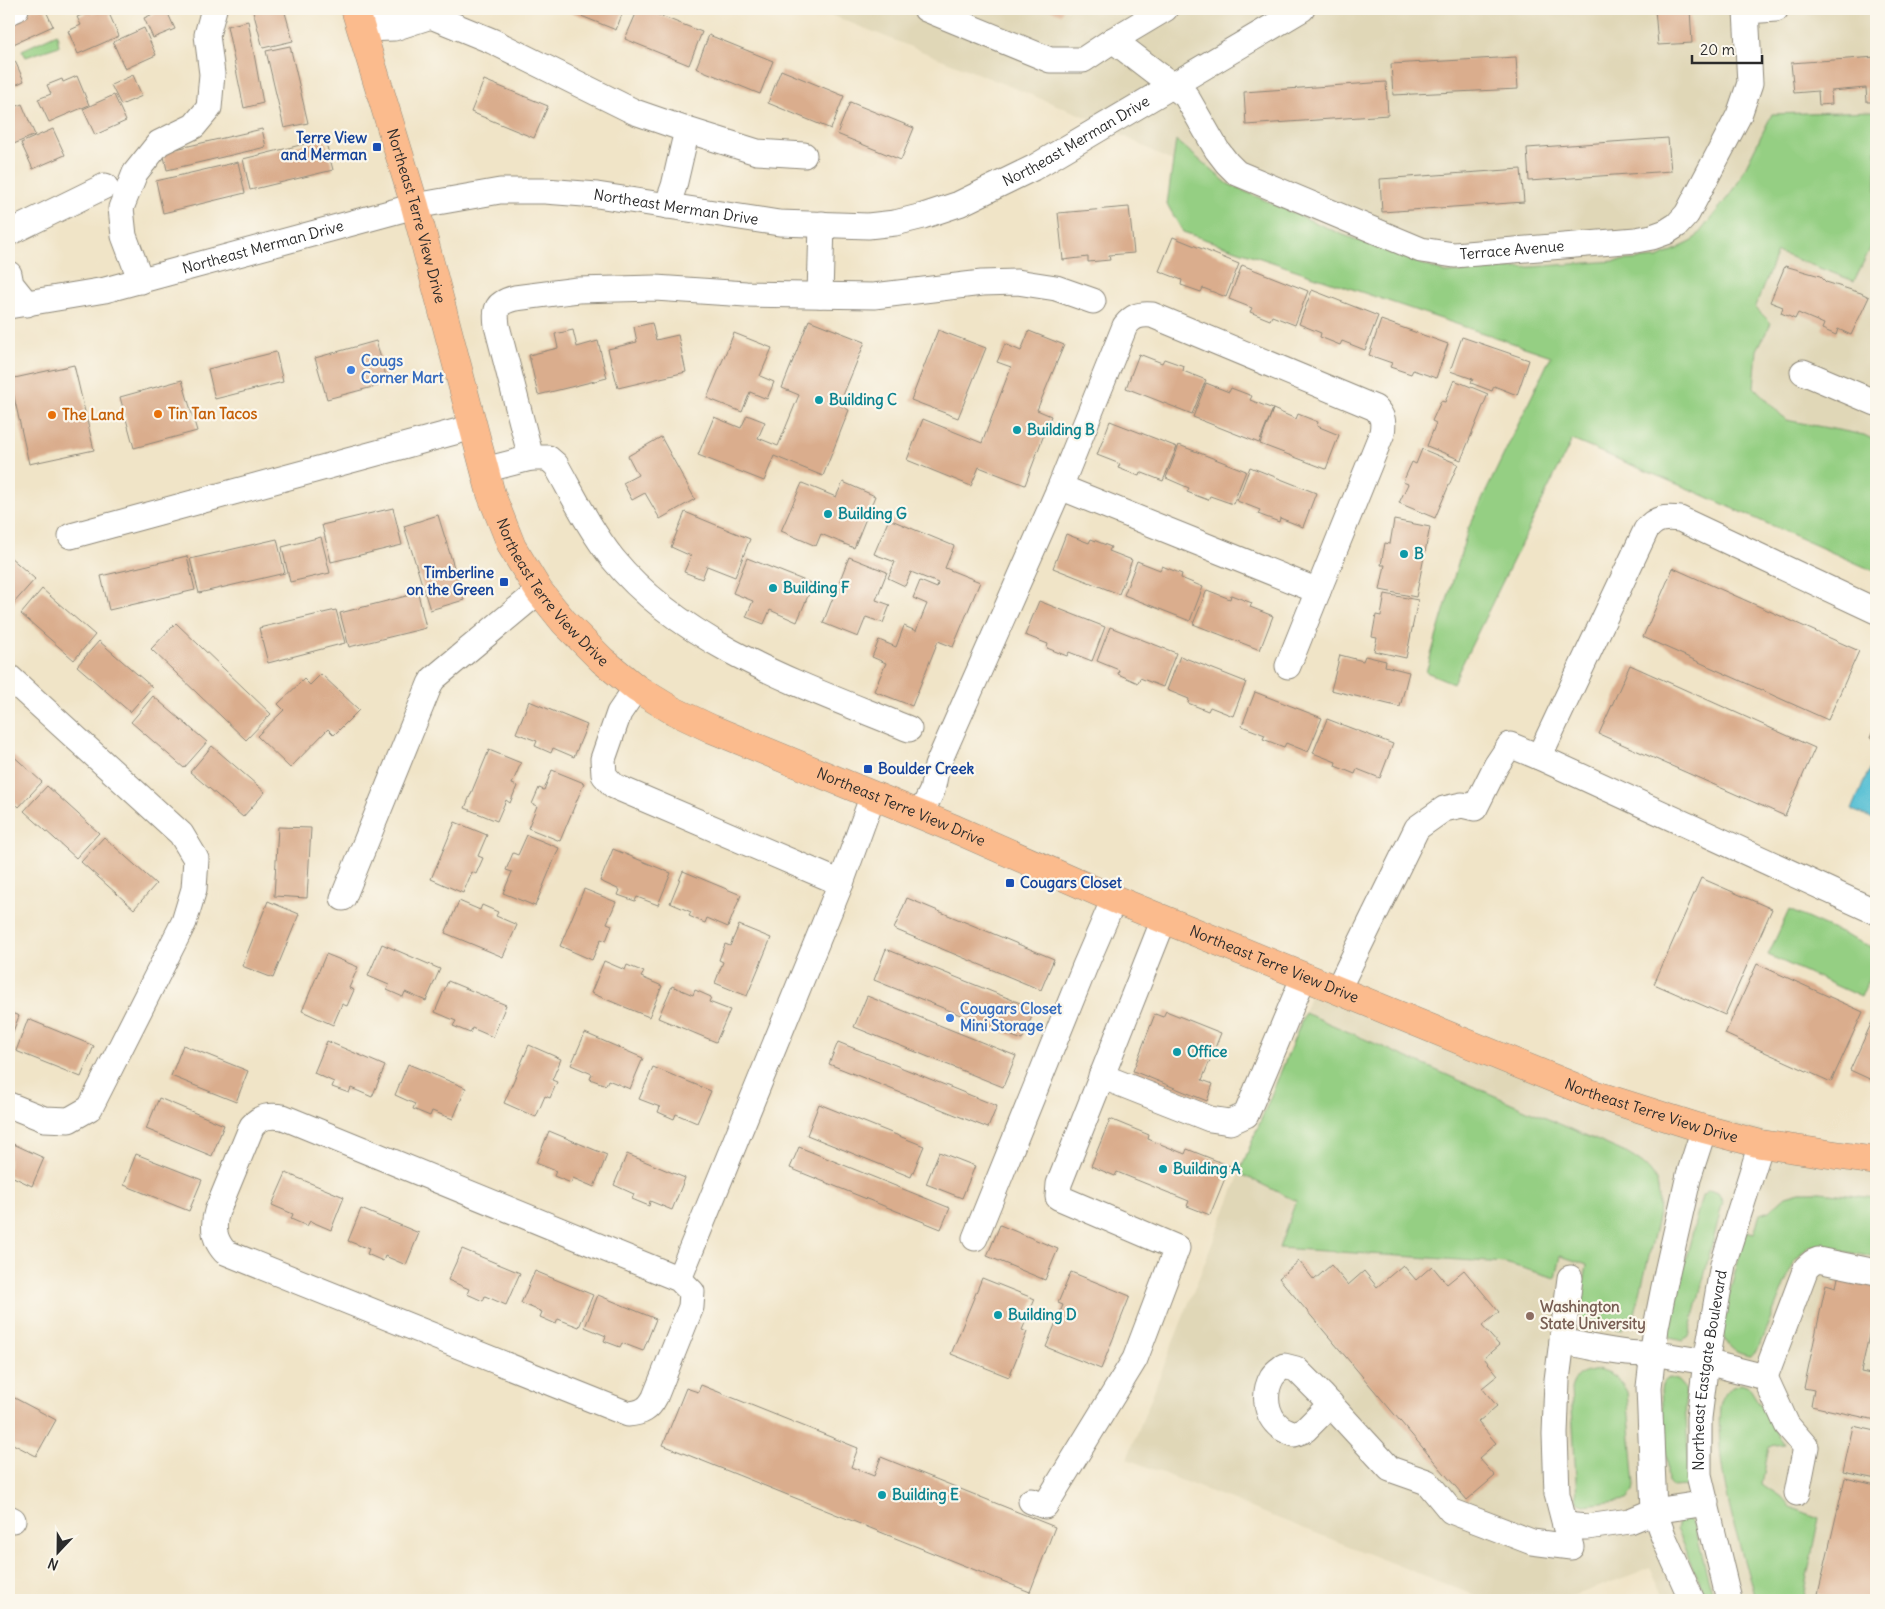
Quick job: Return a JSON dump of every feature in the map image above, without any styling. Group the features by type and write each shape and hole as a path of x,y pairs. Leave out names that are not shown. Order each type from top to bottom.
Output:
{"main road":[{"name":"Northeast Terre View Drive","path":"358,19 415,206 484,470 491,494 512,547 539,591 564,622 584,643 636,688 672,710 712,729 920,814 1114,899 1587,1092 1704,1129 1761,1144 1876,1161"}],"street":[{"path":"9,12 16,9"},
{"path":"141,281 124,236 121,208 135,173 159,144 194,126 209,108 212,74 206,35 214,9"},
{"path":"926,9 1050,60 1083,60 1165,9"},
{"name":"Northeast Merman Drive","path":"18,305 105,290 415,206 500,191 545,191 597,196 779,223 868,226 895,223 958,204 1033,168 1302,9"},
{"path":"1746,10 1776,9"},
{"name":"Terrace Avenue","path":"1113,40 1186,96 1217,150 1226,163 1237,173 1420,250 1454,255 1636,240 1666,232 1677,225 1687,214 1739,115 1750,83 1746,10"},
{"path":"358,19 394,28 430,16 492,41 635,112 757,152 804,154"},
{"path":"667,206 674,186 687,130"},
{"path":"9,234 105,186"},
{"path":"820,294 822,224"},
{"path":"9,274 18,305"},
{"path":"531,458 498,326 496,311 500,304 514,298 578,290 655,288 746,294 874,296 982,283 1017,282 1056,288 1094,301"},
{"path":"920,814 932,791 937,766 1060,487 1125,326 1132,317 1143,314 1152,315 1375,408 1381,414 1384,424 1382,433 1288,666"},
{"path":"1803,372 1876,403"},
{"path":"72,536 472,427"},
{"path":"484,470 531,458 543,457 552,460 590,526 614,560 646,592 684,625 755,663 909,729"},
{"path":"1060,487 1318,591"},
{"path":"1539,758 1646,530 1652,523 1660,519 1680,519 1876,611"},
{"path":"343,898 432,681 539,591"},
{"path":"9,677 181,834 196,859 194,889 184,922 90,1108 69,1120 44,1119 9,1105"},
{"path":"636,688 618,713 603,759 604,775 614,786 841,882"},
{"path":"1338,989 1417,828 1444,809 1462,805 1475,808 1496,766 1510,745 1876,912"},
{"path":"679,1279 841,882 873,795"},
{"path":"975,1238 1084,966 1114,899"},
{"path":"1031,1500 1044,1506 1135,1359 1177,1248 1058,1197 1059,1184 1164,919"},
{"path":"1102,1076 1210,1119 1230,1122 1246,1115 1304,976"},
{"path":"274,1116 283,1117 679,1279 692,1292 691,1306 652,1402 643,1412 628,1414 225,1252 216,1238 214,1224 217,1212 252,1126 257,1120 274,1116"},
{"path":"1692,1600 1654,1511 1649,1387 1652,1353 1667,1272 1689,1175 1704,1129"},
{"name":"Northeast Eastgate Boulevard","path":"1729,1600 1699,1475 1699,1418 1706,1362 1723,1264 1761,1144"},
{"path":"1796,1494 1806,1447 1787,1425 1765,1377 1806,1268 1818,1260 1876,1272"},
{"path":"1331,1404 1390,1469 1427,1482 1450,1511 1532,1542 1571,1547 1557,1494 1555,1434 1557,1380 1570,1278"},
{"path":"1562,1341 1601,1349 1645,1354 1652,1353 1706,1362 1765,1377"},
{"path":"1565,1526 1588,1527 1630,1521 1654,1511 1707,1504"}],"shaded area":[{"path":"816,9 1876,9 1876,572 1696,492 1534,425 1576,324 1254,205 1094,120"},
{"name":"Washington State University","path":"1316,981 1526,1068 1876,1161 1876,1600 1666,1600 1650,1568 1562,1600 1486,1600 1127,1459"}],"green space":[{"path":"57,34 59,46 26,57 22,50"},
{"path":"1876,111 1876,237 1854,281 1777,252 1755,307 1771,323 1757,350 1754,387 1786,420 1864,435 1876,441 1876,572 1696,492 1572,440 1453,683 1426,672 1468,529 1551,356 1183,232 1167,204 1176,140 1228,184 1341,234 1446,273 1658,258 1693,241 1735,188 1772,114"},
{"path":"1789,910 1876,949 1876,963 1861,997 1768,955"},
{"path":"1305,1013 1626,1153 1645,1166 1651,1172 1658,1187 1659,1206 1658,1218 1633,1322 1624,1322 1622,1330 1583,1321 1580,1312 1587,1265 1561,1256 1556,1278 1505,1263 1279,1248 1296,1201 1239,1173"},
{"path":"1709,1190 1718,1193 1723,1201 1689,1337 1683,1341 1670,1338 1668,1330 1702,1195"},
{"path":"1800,1192 1820,1192 1876,1198 1876,1258 1819,1246 1809,1246 1793,1263 1757,1351 1751,1356 1738,1353 1725,1338 1724,1317 1746,1231 1754,1233 1760,1214 1769,1211 1786,1196"},
{"path":"1597,1370 1615,1377 1627,1392 1635,1487 1634,1492 1627,1500 1584,1505 1579,1503 1577,1499 1571,1389 1577,1377"},
{"path":"1671,1378 1677,1380 1684,1388 1690,1481 1687,1486 1672,1487 1668,1483 1661,1391 1664,1382"},
{"path":"1741,1384 1749,1387 1784,1444 1769,1446 1762,1484 1781,1497 1790,1507 1819,1518 1803,1596 1822,1600 1757,1600 1753,1591 1733,1523 1723,1477 1719,1430 1721,1401 1727,1391"},
{"path":"1689,1520 1695,1527 1709,1582 1716,1600 1707,1600 1676,1529 1678,1521"}],"water":[{"path":"1869,770 1876,773 1876,820 1852,810"}],"building":[{"path":"33,9 45,9 53,26 9,46 9,20"},
{"path":"107,9 119,36 78,54 68,31 81,25 77,17 91,11 93,14"},
{"path":"166,9 175,29 153,38 144,18"},
{"path":"284,9 293,41 263,48 253,11"},
{"path":"564,9 624,9 616,30"},
{"path":"638,9 643,9 702,32 689,65 625,39"},
{"path":"1048,9 1063,9 1061,14"},
{"path":"1655,9 1690,9 1692,43 1658,45"},
{"path":"248,21 263,103 244,108 227,26"},
{"path":"144,28 156,55 125,69 113,42"},
{"path":"709,35 773,61 760,94 696,68"},
{"path":"290,46 308,123 284,128 266,51"},
{"path":"1516,57 1518,89 1393,95 1391,64"},
{"path":"1876,57 1876,102 1867,102 1866,88 1831,91 1832,104 1819,105 1818,91 1794,93 1791,63"},
{"path":"15,61 24,81 9,88 9,63"},
{"path":"781,70 844,96 831,129 768,103"},
{"path":"133,75 142,96 121,105 111,85"},
{"path":"77,76 89,105 49,122 38,99 51,94 47,85 62,79 63,82"},
{"path":"484,80 548,106 534,138 471,112"},
{"path":"1386,82 1388,115 1246,125 1244,92"},
{"path":"114,95 126,121 95,135 83,109"},
{"path":"850,102 914,128 901,160 837,134"},
{"path":"22,104 35,135 9,146 9,110"},
{"path":"53,129 65,155 33,169 21,143"},
{"path":"262,129 266,147 167,170 163,152"},
{"path":"1668,138 1671,171 1529,181 1527,148"},
{"path":"325,139 333,170 250,190 243,159"},
{"path":"238,162 245,193 163,213 156,181"},
{"path":"1521,169 1524,202 1382,212 1380,179"},
{"path":"1129,207 1134,253 1109,255 1110,260 1088,262 1088,257 1063,260 1058,213"},
{"path":"1173,237 1239,264 1226,297 1203,288 1201,292 1181,285 1182,280 1159,271"},
{"path":"1242,265 1308,291 1295,325 1272,316 1270,320 1250,312 1252,308 1229,299"},
{"path":"1785,266 1820,276 1826,282 1869,297 1851,335 1838,329 1836,335 1822,329 1824,324 1798,313 1795,319 1781,313 1783,307 1770,302"},
{"path":"1312,290 1378,316 1365,350 1342,341 1340,345 1320,337 1321,333 1299,324"},
{"name":"Building C","path":"809,320 865,342 839,405 849,410 823,476 774,456 764,481 698,455 714,417 741,428 747,415 765,422 758,438 778,446 799,395 782,388"},
{"path":"1381,320 1448,344 1436,378 1413,370 1411,374 1390,367 1392,363 1369,355"},
{"path":"652,323 656,340 678,335 686,372 618,388 608,349 637,342 634,327"},
{"path":"573,330 577,347 598,341 607,378 538,395 529,355 558,348 555,334"},
{"path":"938,330 986,348 958,418 911,400"},
{"path":"1029,331 1064,345 1037,410 1051,416 1025,485 979,467 971,486 907,460 923,419 982,443 1011,367 997,362 1005,344 1021,351"},
{"path":"734,333 772,348 760,376 774,382 767,399 750,392 742,412 707,398"},
{"path":"1462,337 1529,360 1517,395 1494,386 1492,391 1471,383 1473,379 1450,371"},
{"name":"Cougs Corner Mart","path":"376,341 388,383 327,399 315,358"},
{"path":"276,352 283,382 215,399 208,369"},
{"path":"1139,354 1162,363 1164,359 1184,366 1183,371 1206,380 1192,414 1126,388"},
{"name":"The Land","path":"74,365 94,450 29,464 10,379"},
{"name":"Tin Tan Tacos","path":"182,380 197,431 134,448 120,397"},
{"path":"1454,380 1488,394 1461,460 1427,446 1436,423 1432,421 1441,401 1445,402"},
{"path":"1206,383 1229,392 1231,388 1252,396 1250,400 1273,409 1259,443 1193,417"},
{"path":"1273,409 1296,419 1298,414 1318,422 1317,426 1339,435 1326,469 1260,444"},
{"path":"1110,421 1177,447 1163,481 1140,472 1139,476 1118,468 1120,464 1097,455"},
{"path":"661,437 695,499 660,519 645,493 632,500 623,483 638,475 628,456"},
{"path":"1179,445 1246,471 1233,504 1210,496 1208,500 1187,492 1189,488 1166,478"},
{"path":"1422,449 1458,464 1435,518 1399,503 1408,484 1403,482 1412,462 1416,464"},
{"path":"1250,467 1316,493 1303,527 1280,518 1279,522 1258,514 1260,510 1237,501"},
{"name":"Building G","path":"843,482 875,496 854,548 821,534 816,546 781,531 802,483 836,497"},
{"path":"393,508 402,545 331,562 322,525"},
{"path":"685,512 750,539 735,577 707,566 702,579 684,572 691,556 671,547"},
{"path":"438,515 464,600 430,610 404,526"},
{"path":"889,519 954,546 945,568 980,582 953,647 938,641 912,706 874,691 886,663 872,657 879,640 896,647 904,626 916,631 927,604 913,598 920,581 937,588 938,583 911,572 905,586 888,578 895,562 874,554"},
{"name":"B","path":"1394,520 1430,527 1416,597 1380,590 1385,565 1381,565 1385,543 1390,544"},
{"path":"1066,534 1089,543 1091,539 1111,547 1109,551 1132,560 1119,594 1053,568"},
{"path":"321,537 330,573 290,582 282,547"},
{"path":"277,539 285,573 199,593 190,559"},
{"path":"9,556 35,579 13,604 9,601"},
{"path":"187,556 195,590 109,610 101,576"},
{"name":"Building G","path":"849,557 887,572 876,600 890,605 883,623 866,617 858,637 823,623"},
{"name":"Building F","path":"747,558 813,584 797,622 770,610 764,624 746,617 753,601 733,593"},
{"path":"1137,561 1160,570 1162,566 1182,574 1181,578 1203,587 1190,621 1124,595"},
{"path":"1673,568 1859,651 1828,720 1643,637"},
{"path":"42,589 95,635 74,660 21,614"},
{"path":"1207,590 1230,599 1231,595 1252,603 1250,607 1273,616 1260,650 1193,624"},
{"path":"418,593 426,628 349,647 340,613"},
{"path":"1385,594 1418,600 1406,658 1374,651 1377,638 1372,637 1376,615 1381,616"},
{"path":"1039,601 1105,627 1092,661 1069,652 1067,656 1047,648 1048,644 1025,635"},
{"path":"336,610 345,643 268,663 259,628"},
{"path":"176,623 271,714 246,740 151,649"},
{"path":"1110,627 1176,653 1163,687 1140,678 1138,683 1118,674 1119,670 1097,661"},
{"path":"99,641 152,687 130,712 77,666"},
{"path":"1340,655 1363,661 1365,656 1386,661 1385,666 1409,672 1400,707 1331,690"},
{"path":"1180,656 1246,682 1233,716 1210,707 1208,711 1188,703 1189,699 1167,690"},
{"path":"1630,665 1815,748 1785,816 1599,734"},
{"path":"321,674 359,710 334,735 328,729 290,768 257,736 284,710 278,704 304,679 310,685"},
{"path":"1255,692 1322,718 1308,752 1286,743 1284,747 1263,739 1265,735 1242,726"},
{"path":"153,696 207,742 184,768 131,722"},
{"path":"529,701 587,725 574,757 553,748 551,753 535,746 537,741 516,733"},
{"path":"1327,719 1393,744 1380,778 1357,769 1355,774 1335,766 1336,762 1313,753"},
{"path":"1876,723 1876,741 1870,738"},
{"path":"212,746 265,792 243,817 190,772"},
{"path":"489,750 521,763 512,784 517,786 510,803 506,800 497,821 465,808"},
{"path":"9,752 42,782 19,807 9,798"},
{"path":"552,770 584,783 560,841 528,828 537,806 532,804 539,788 544,790"},
{"path":"47,786 99,833 76,858 24,811"},
{"path":"455,822 487,835 478,856 483,858 476,874 472,872 463,893 431,879"},
{"path":"278,827 311,828 307,898 274,896"},
{"path":"527,835 559,848 535,906 503,893 512,872 506,870 513,853 518,855"},
{"path":"104,837 156,884 134,909 81,862"},
{"path":"613,849 671,873 658,905 637,897 635,901 618,895 620,890 600,881"},
{"path":"683,871 741,895 728,927 707,918 705,923 689,916 691,912 670,903"},
{"path":"1701,878 1772,909 1725,1015 1654,984"},
{"path":"584,889 616,902 607,923 612,925 606,941 601,939 592,960 560,946"},
{"path":"907,898 1054,959 1041,990 894,929"},
{"path":"268,901 299,914 273,978 242,966"},
{"path":"459,901 480,910 482,905 498,912 496,916 517,925 503,957 445,933"},
{"path":"739,925 771,938 747,996 715,983 723,962 719,960 725,944 730,946"},
{"path":"382,944 440,969 426,1001 405,992 403,997 387,990 389,985 368,976"},
{"path":"886,949 1035,1009 1022,1040 874,980"},
{"path":"326,954 358,967 349,988 354,990 347,1006 342,1004 333,1025 302,1011"},
{"path":"604,961 625,970 627,965 644,972 641,977 662,986 649,1017 591,993"},
{"path":"1757,964 1863,1012 1831,1082 1725,1034"},
{"path":"448,981 506,1005 493,1037 472,1028 470,1033 453,1026 456,1021 435,1012"},
{"path":"672,986 693,995 695,990 711,997 709,1002 730,1010 716,1042 658,1018"},
{"path":"867,996 1016,1056 1003,1087 854,1027"},
{"name":"Office","path":"1166,1011 1221,1033 1202,1080 1213,1084 1207,1101 1133,1071 1155,1014 1163,1017"},
{"path":"9,1012 19,1016 9,1042"},
{"path":"1876,1013 1876,1082 1850,1070"},
{"path":"28,1019 94,1046 81,1077 16,1051"},
{"path":"585,1033 643,1058 630,1089 608,1080 606,1085 590,1079 592,1074 571,1065"},
{"path":"327,1041 385,1066 372,1097 351,1088 349,1093 332,1087 334,1082 314,1073"},
{"path":"838,1042 997,1106 988,1128 829,1064"},
{"path":"183,1045 248,1071 236,1102 171,1076"},
{"path":"529,1045 561,1059 552,1080 557,1082 550,1098 545,1096 536,1117 504,1103"},
{"path":"408,1064 466,1088 453,1119 432,1111 430,1116 413,1109 415,1104 395,1095"},
{"path":"653,1067 711,1091 697,1123 676,1114 674,1119 658,1112 660,1107 639,1099"},
{"path":"159,1098 224,1125 212,1156 146,1129"},
{"path":"819,1104 924,1146 911,1177 807,1135"},
{"name":"Building A","path":"1110,1119 1149,1135 1148,1139 1185,1154 1187,1149 1230,1166 1210,1215 1187,1206 1189,1201 1117,1172 1115,1176 1091,1166"},
{"path":"549,1131 607,1155 594,1187 573,1178 571,1183 554,1176 556,1171 536,1163"},
{"path":"9,1142 44,1158 32,1186 9,1175"},
{"path":"799,1147 950,1208 941,1229 790,1168"},
{"path":"939,1152 975,1166 962,1198 926,1184"},
{"path":"136,1154 202,1180 189,1211 124,1185"},
{"path":"627,1154 685,1178 672,1210 650,1201 649,1206 632,1199 634,1194 614,1185"},
{"path":"286,1173 344,1197 331,1230 310,1221 307,1226 291,1219 293,1214 272,1205"},
{"path":"361,1209 419,1233 406,1265 385,1256 383,1261 367,1254 369,1249 348,1241"},
{"path":"1000,1225 1058,1249 1045,1280 987,1256"},
{"path":"462,1249 520,1273 506,1305 485,1296 483,1301 467,1294 469,1289 448,1280"},
{"path":"1299,1261 1314,1280 1331,1265 1348,1285 1364,1271 1377,1287 1403,1265 1416,1280 1432,1266 1447,1284 1464,1270 1499,1312 1482,1326 1499,1345 1484,1358 1498,1375 1482,1388 1497,1406 1478,1422 1496,1443 1479,1458 1495,1476 1467,1500 1279,1278"},
{"path":"535,1271 593,1295 579,1327 558,1319 556,1324 540,1317 542,1312 521,1303"},
{"path":"1071,1272 1130,1296 1101,1369 1046,1347 1063,1305 1058,1303"},
{"path":"1839,1273 1876,1281 1876,1303 1861,1372 1876,1375 1876,1420 1811,1406 1814,1390 1804,1388 1826,1284 1836,1287"},
{"name":"Building D","path":"982,1278 1035,1299 1022,1330 1027,1332 1009,1377 951,1354"},
{"path":"598,1295 656,1319 643,1351 622,1343 620,1347 604,1341 606,1336 585,1327"},
{"name":"Building E","path":"701,1385 858,1448 851,1467 874,1476 881,1457 1055,1527 1030,1592 663,1445 686,1388 698,1392"},
{"path":"9,1395 56,1420 36,1456 9,1442"},
{"path":"1853,1426 1876,1431 1876,1479 1843,1472"},
{"path":"1845,1478 1876,1485 1876,1600 1846,1600 1818,1594"}],"place":[{"name":"Terre View and Merman","path":"377,147"},
{"name":"Cougs Corner Mart","path":"351,370"},
{"name":"Building C","path":"819,400"},
{"name":"Tin Tan Tacos","path":"158,414"},
{"name":"The Land","path":"52,415"},
{"name":"Building B","path":"1017,430"},
{"name":"Building G","path":"828,514"},
{"name":"B","path":"1404,554"},
{"name":"Timberline on the Green","path":"504,582"},
{"name":"Building F","path":"773,588"},
{"name":"Boulder Creek","path":"868,769"},
{"name":"Cougars Closet","path":"1010,883"},
{"name":"Cougars Closet Mini Storage","path":"950,1018"},
{"name":"Office","path":"1177,1052"},
{"name":"Building A","path":"1163,1169"},
{"name":"Building D","path":"998,1315"},
{"name":"Washington State University","path":"1530,1316"},
{"name":"Building E","path":"882,1495"}]}
